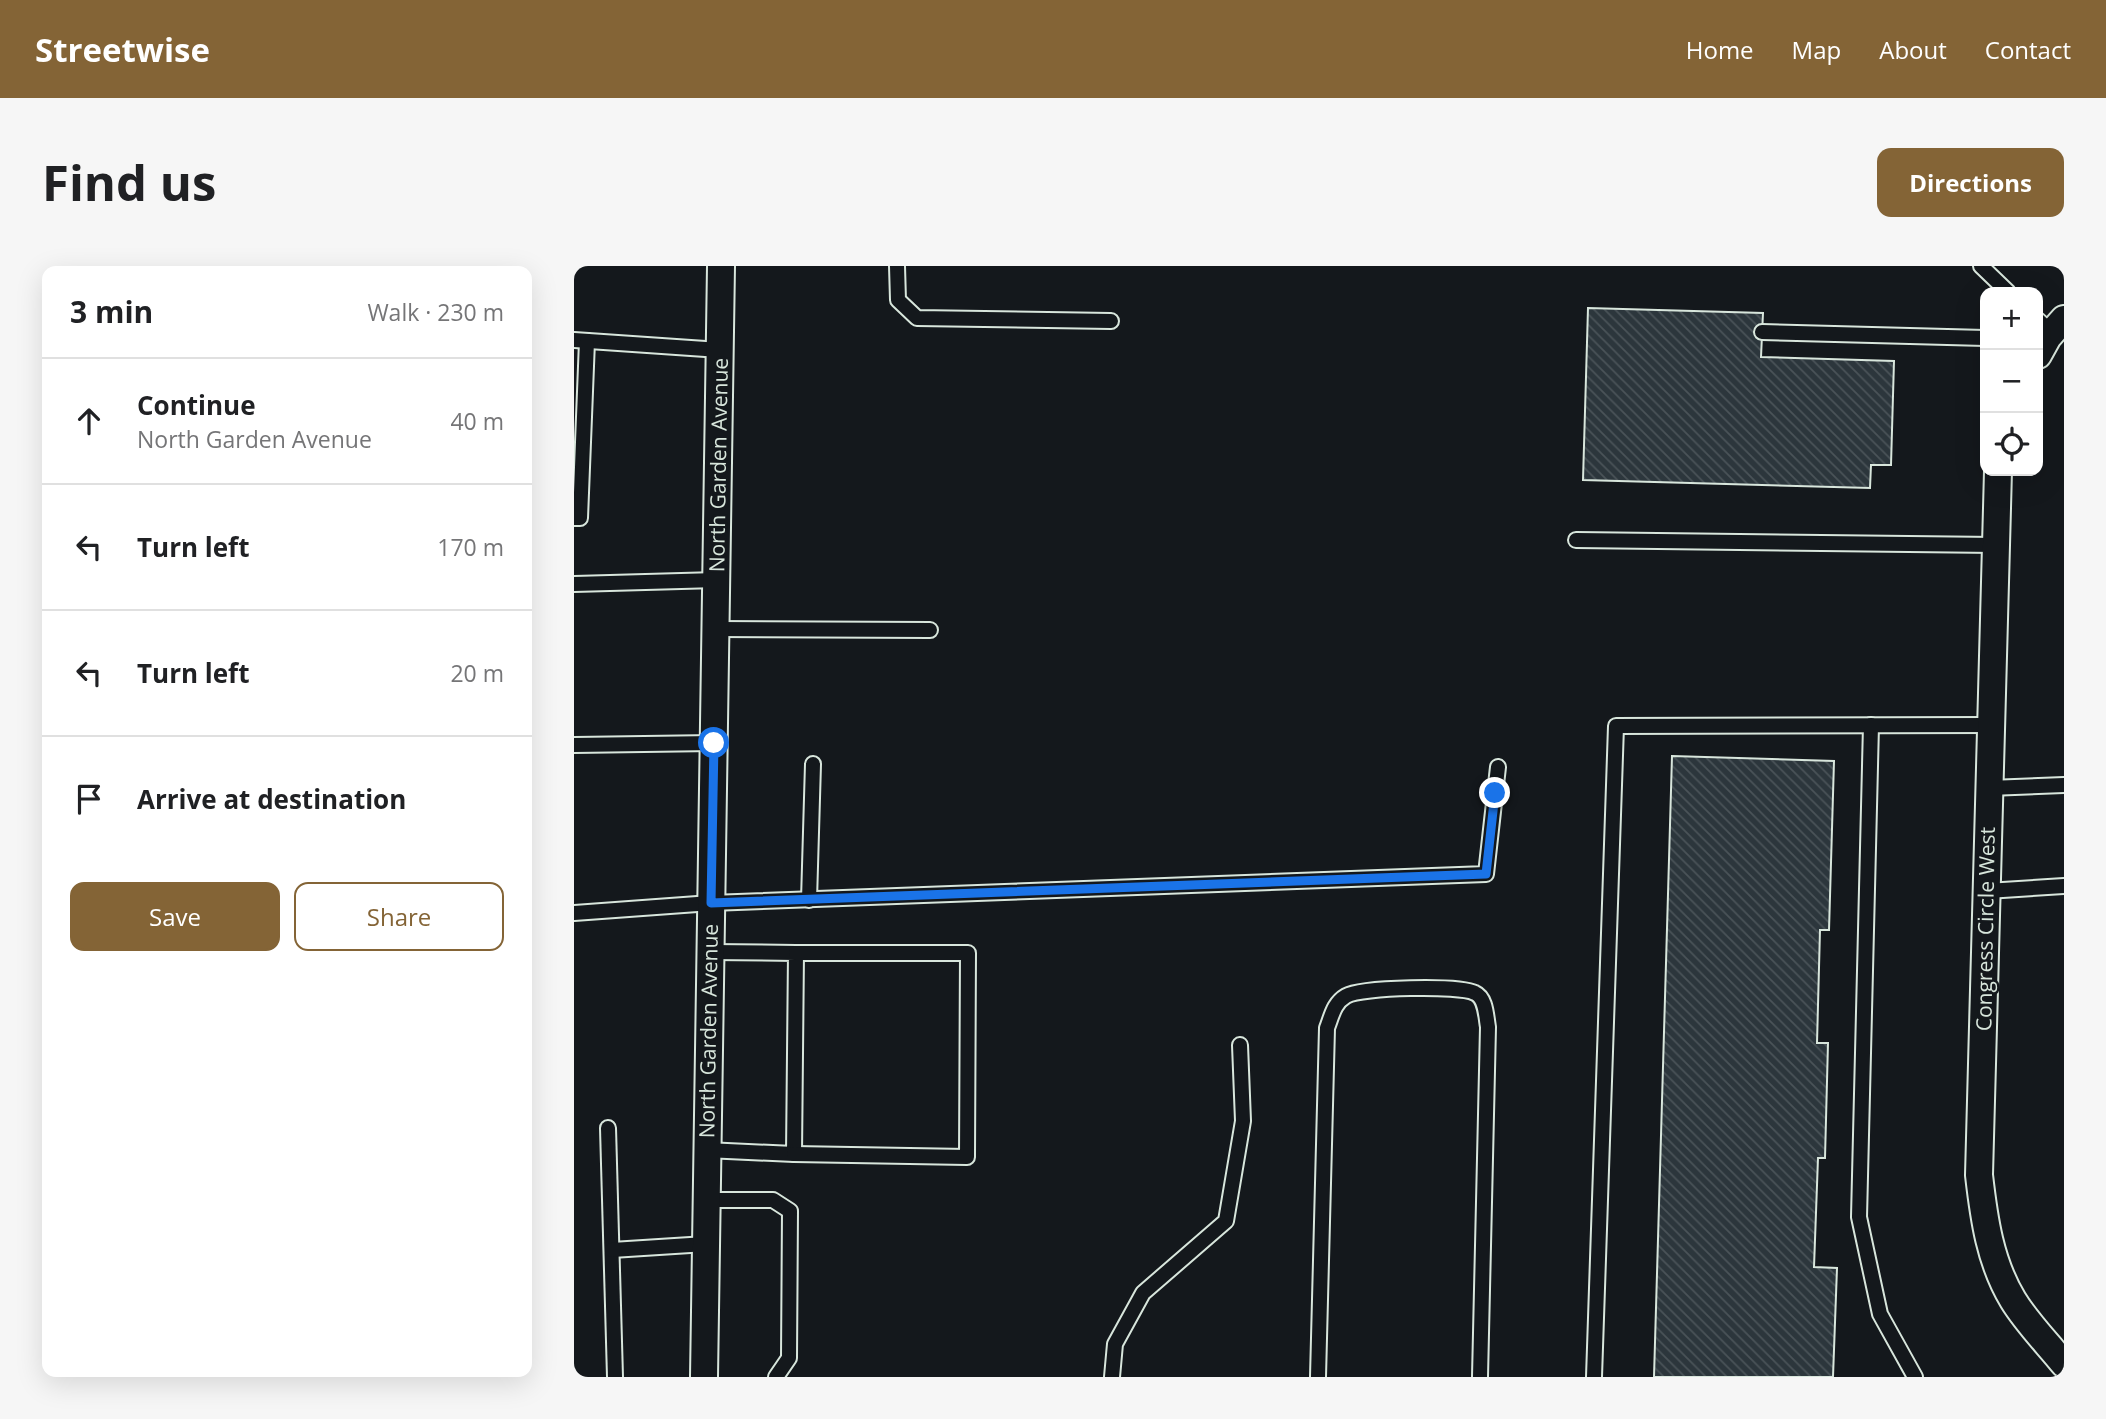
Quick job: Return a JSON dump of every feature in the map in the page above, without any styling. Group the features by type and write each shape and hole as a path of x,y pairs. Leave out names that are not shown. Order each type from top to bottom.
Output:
{"street":[{"name":"North Garden Avenue","path":"704,1377 721,266"},
{"name":"Congress Circle West","path":"1998,476 1979,1175 1983,1215 1992,1253 2014,1301 2064,1364"}],"lane":[{"path":"897,266 898,300 917,318 1111,321"},
{"path":"1981,266 2003,287"},
{"path":"1762,332 1980,338"},
{"path":"574,518 580,518 581,341 720,350"},
{"path":"1576,540 1996,545"},
{"path":"574,584 717,580"},
{"path":"716,629 930,630"},
{"path":"1871,725 1859,1217 1880,1314 1915,1377"},
{"path":"1594,1377 1616,726 1991,725"},
{"path":"574,746 714,743"},
{"path":"809,900 813,764"},
{"path":"574,912 711,903 1486,874 1498,767"},
{"path":"1989,788 2064,785"},
{"path":"1987,891 2064,886"},
{"path":"706,1150 967,1157 968,953 711,953"},
{"path":"794,1154 796,953"},
{"path":"1318,1377 1327,1028 1336,1004 1347,995 1363,990 1424,988 1474,992 1482,999 1488,1027 1480,1377"},
{"path":"1112,1377 1115,1344 1143,1293 1226,1221 1243,1121 1240,1045"},
{"path":"608,1128 615,1377"},
{"path":"707,1200 772,1200 790,1211 789,1358 776,1377"},
{"path":"612,1250 706,1244"}],"building":[{"path":"1588,308 1763,313 1761,357 1894,361 1891,465 1871,465 1870,488 1583,480"},
{"path":"1672,756 1834,761 1829,930 1820,930 1817,1043 1828,1043 1825,1158 1818,1158 1814,1267 1837,1268 1833,1377 1654,1377"}],"route":[{"path":"714,743 711,903 1486,874 1495,793"}]}
